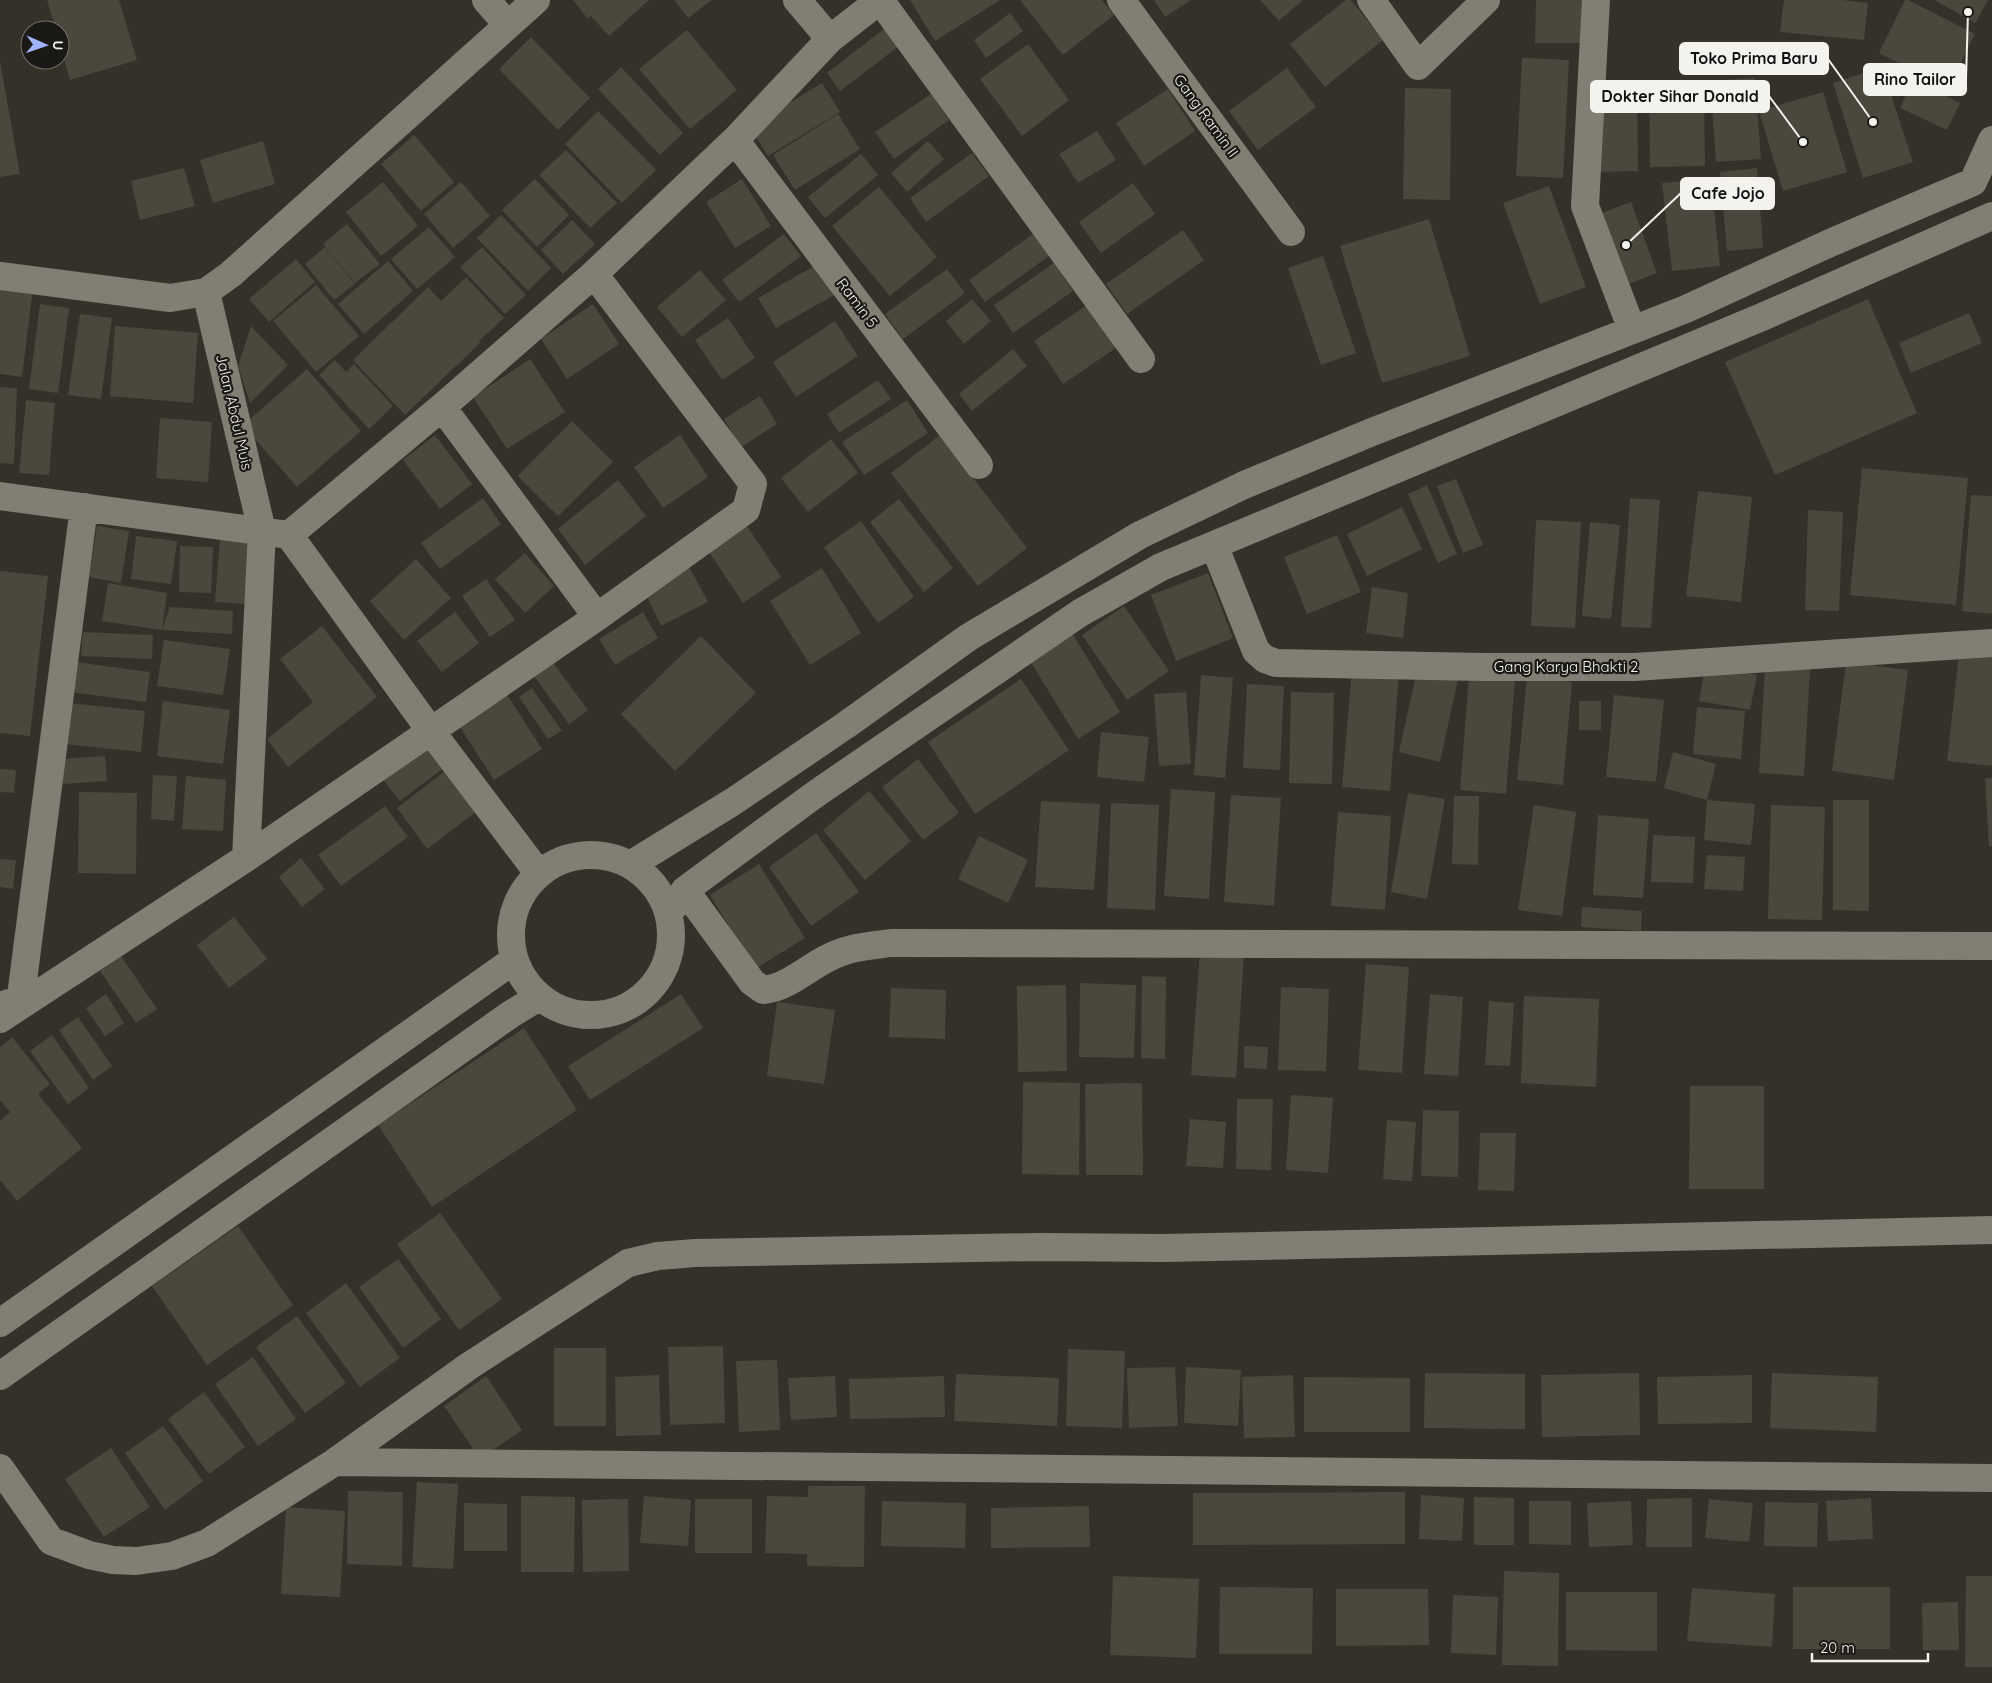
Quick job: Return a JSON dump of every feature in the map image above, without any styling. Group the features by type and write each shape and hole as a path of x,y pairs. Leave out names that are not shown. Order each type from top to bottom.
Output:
{"street":[{"path":"486,0 507,24"},
{"path":"0,276 170,298 206,292 231,274 507,24 536,0"},
{"path":"797,0 830,39"},
{"path":"290,535 442,407 594,274 736,140 830,39 880,0 1141,359"},
{"name":"Gang Ramin II","path":"1121,0 1291,232"},
{"path":"1371,0 1418,66 1486,0"},
{"path":"1596,0 1585,206 1632,330"},
{"name":"Ramin 5","path":"736,140 979,465"},
{"path":"632,864 742,795 970,637 1140,536 1244,485 1372,432 1686,309 1830,243 1973,182 1992,140"},
{"path":"669,914 685,890 817,793 1080,613 1161,567 1762,317 1992,216 1973,182"},
{"path":"7,1009 246,858 597,617 746,510 753,484 594,274"},
{"name":"Jalan Abdul Muis","path":"206,292 262,531 246,858"},
{"path":"442,407 597,617"},
{"path":"0,496 290,535 430,730 539,874"},
{"path":"7,1009 84,507"},
{"name":"Gang Karya Bhakti 2","path":"1214,545 1256,650 1265,659 1276,663 1483,668 1635,667 1992,643"},
{"path":"600,854 632,864 658,888 669,914 670,952 659,980 640,1000 614,1013 580,1016 552,1007 539,997 514,960 510,935 513,911 526,885 539,874 550,864 600,854"},
{"path":"685,890 752,982 764,990 774,989 829,957 853,948 891,943 1992,946"},
{"path":"0,1323 514,960"},
{"path":"0,1376 511,1014 539,997"},
{"path":"0,1468 51,1541 89,1556 113,1560 136,1561 172,1556 208,1543 335,1462 470,1366 628,1262 658,1256 704,1253 1039,1247 1174,1248 1992,1230"},
{"path":"335,1462 1992,1478"}],"building":[{"path":"47,0 119,0 137,60 70,80 67,70 70,70 70,20 53,20"},
{"path":"573,0 649,0 609,36 591,16 588,19"},
{"path":"674,0 712,0 688,18"},
{"path":"910,0 1000,0 935,41"},
{"path":"1020,0 1102,0 1114,15 1063,55"},
{"path":"1154,0 1191,0 1165,17"},
{"path":"1260,0 1303,0 1279,21"},
{"path":"1346,0 1351,0 1383,40 1325,87 1290,44"},
{"path":"1536,0 1583,0 1583,43 1535,43"},
{"path":"1784,0 1842,0 1868,3 1864,40 1780,32"},
{"path":"1905,0 1975,34 1948,88 1879,53"},
{"path":"1934,0 1988,0 1975,23"},
{"path":"1010,13 1023,31 986,58 974,40"},
{"path":"885,28 899,46 840,91 827,73"},
{"path":"687,30 737,90 690,129 639,69"},
{"path":"531,37 590,98 558,130 499,69"},
{"path":"1028,44 1069,100 1022,136 980,79"},
{"path":"1522,58 1569,60 1563,178 1516,176"},
{"path":"0,61 20,174 0,177"},
{"path":"621,67 683,133 660,155 598,89"},
{"path":"1882,67 1913,162 1863,178 1833,83"},
{"path":"1287,68 1316,107 1258,150 1229,111"},
{"path":"1755,78 1761,159 1716,162 1710,81"},
{"path":"1637,80 1638,171 1599,172 1598,81"},
{"path":"1913,80 1960,103 1947,130 1900,108"},
{"path":"1704,82 1705,166 1650,167 1649,83"},
{"path":"822,83 840,112 768,156 750,127"},
{"path":"1405,88 1451,89 1450,200 1403,199"},
{"path":"1168,89 1195,131 1144,166 1116,123"},
{"path":"1823,92 1847,172 1783,191 1759,111"},
{"path":"931,94 949,120 894,159 875,132"},
{"path":"598,111 656,170 622,203 565,144"},
{"path":"838,114 860,149 795,190 773,155"},
{"path":"1097,131 1116,160 1078,183 1059,154"},
{"path":"414,135 454,182 421,211 381,164"},
{"path":"263,141 275,184 213,203 200,160"},
{"path":"928,141 944,159 907,192 891,173"},
{"path":"566,150 617,203 590,228 539,175"},
{"path":"972,153 989,176 926,222 910,198"},
{"path":"861,154 878,175 825,218 808,197"},
{"path":"184,168 195,206 140,220 131,181"},
{"path":"1757,168 1763,248 1727,251 1720,172"},
{"path":"1711,178 1720,266 1672,271 1662,183"},
{"path":"535,179 569,215 537,247 502,210"},
{"path":"742,179 771,226 735,248 706,202"},
{"path":"383,182 418,226 381,256 346,212"},
{"path":"461,182 490,216 453,248 424,214"},
{"path":"1133,183 1155,214 1101,253 1079,222"},
{"path":"1549,186 1586,287 1540,304 1503,203"},
{"path":"879,187 937,257 890,296 832,226"},
{"path":"1631,202 1657,273 1621,287 1594,216"},
{"path":"501,215 551,268 528,291 477,238"},
{"path":"1429,219 1470,356 1382,383 1340,246"},
{"path":"572,220 595,244 563,274 541,250"},
{"path":"347,224 380,264 355,283 323,244"},
{"path":"429,227 455,257 417,289 391,259"},
{"path":"1183,230 1204,260 1127,314 1106,284"},
{"path":"784,234 801,256 739,302 722,280"},
{"path":"1033,234 1049,256 985,302 969,280"},
{"path":"325,247 355,284 334,300 305,264"},
{"path":"482,247 526,295 505,314 460,267"},
{"path":"1323,256 1356,353 1321,365 1288,268"},
{"path":"296,259 315,282 269,322 249,299"},
{"path":"388,261 413,291 364,334 338,304"},
{"path":"1054,263 1073,291 1013,333 994,305"},
{"path":"816,265 834,295 776,328 758,298"},
{"path":"947,269 965,293 903,339 885,314"},
{"path":"700,270 726,300 682,337 657,307"},
{"path":"466,277 504,318 405,415 353,360 428,287 441,301"},
{"path":"0,284 33,288 22,377 0,374"},
{"path":"316,285 359,336 316,372 273,321"},
{"path":"972,299 991,321 964,344 946,321"},
{"path":"1868,299 1917,413 1775,475 1725,362"},
{"path":"40,304 69,308 58,393 29,389"},
{"path":"593,304 619,344 567,379 541,339"},
{"path":"1087,305 1116,348 1063,384 1034,341"},
{"path":"1969,313 1982,343 1911,373 1899,343"},
{"path":"80,314 112,318 101,399 68,395"},
{"path":"728,318 755,358 722,380 695,340"},
{"path":"835,321 858,356 796,397 773,362"},
{"path":"115,326 198,333 193,403 110,396"},
{"path":"251,326 288,365 250,403 238,366"},
{"path":"1013,349 1027,366 972,411 959,394"},
{"path":"530,359 565,412 507,449 473,397"},
{"path":"335,360 346,372 354,364 393,406 369,429 319,375"},
{"path":"307,369 361,431 297,487 243,425"},
{"path":"878,380 891,399 839,433 827,414"},
{"path":"0,387 17,388 14,464 0,463"},
{"path":"760,396 777,424 741,447 724,419"},
{"path":"26,400 55,403 49,475 19,473"},
{"path":"907,400 928,433 864,475 842,442"},
{"path":"160,418 212,422 208,482 156,478"},
{"path":"572,421 613,462 558,516 518,476"},
{"path":"435,435 472,484 440,509 403,460"},
{"path":"680,435 708,477 663,508 634,467"},
{"path":"940,435 1027,548 978,586 891,473"},
{"path":"831,439 858,473 808,512 781,478"},
{"path":"1862,468 1968,478 1956,605 1850,595"},
{"path":"1456,479 1483,545 1463,553 1437,486"},
{"path":"618,480 646,516 585,565 558,529"},
{"path":"1427,485 1457,554 1438,563 1408,494"},
{"path":"1698,491 1752,497 1741,602 1686,596"},
{"path":"1971,495 1992,496 1992,614 1962,611"},
{"path":"483,498 501,524 440,569 421,543"},
{"path":"1630,498 1660,500 1651,628 1621,627"},
{"path":"899,499 953,568 924,592 870,522"},
{"path":"1402,507 1422,549 1367,576 1347,534"},
{"path":"1808,510 1843,512 1839,611 1805,610"},
{"path":"1536,520 1581,522 1575,628 1531,626"},
{"path":"861,521 914,597 878,623 824,547"},
{"path":"1590,522 1620,525 1611,619 1582,616"},
{"path":"745,523 781,577 743,603 707,549"},
{"path":"97,526 129,531 121,583 89,577"},
{"path":"1337,535 1361,592 1307,614 1284,557"},
{"path":"136,536 177,541 171,584 131,579"},
{"path":"220,538 251,540 247,604 215,602"},
{"path":"180,546 213,547 211,593 179,592"},
{"path":"525,553 554,586 525,613 495,579"},
{"path":"416,559 451,598 404,640 370,601"},
{"path":"687,563 708,602 661,626 642,586"},
{"path":"822,568 861,633 810,665 770,601"},
{"path":"0,571 48,576 30,736 0,733"},
{"path":"1208,573 1233,638 1176,661 1151,595"},
{"path":"486,579 515,620 490,637 462,596"},
{"path":"108,583 167,593 162,630 102,621"},
{"path":"1372,587 1408,593 1403,638 1366,633"},
{"path":"1124,606 1169,671 1127,700 1082,635"},
{"path":"170,607 233,611 232,634 162,630"},
{"path":"455,612 479,643 442,672 417,641"},
{"path":"643,612 658,638 615,665 599,639"},
{"path":"322,626 377,697 288,767 267,739 313,702 280,659"},
{"path":"83,632 153,635 152,659 81,656"},
{"path":"1072,633 1120,712 1078,739 1029,659"},
{"path":"701,636 756,693 675,771 621,714"},
{"path":"164,640 230,649 223,695 157,686"},
{"path":"1959,654 1992,657 1992,766 1947,761"},
{"path":"552,661 588,710 569,724 533,675"},
{"path":"75,662 150,672 146,702 70,692"},
{"path":"1846,662 1908,670 1894,780 1832,771"},
{"path":"1705,665 1757,675 1750,710 1699,701"},
{"path":"1765,666 1810,669 1804,776 1759,773"},
{"path":"1352,668 1399,672 1390,791 1342,787"},
{"path":"1417,670 1458,679 1440,762 1399,752"},
{"path":"1201,675 1233,678 1225,778 1194,775"},
{"path":"1469,676 1515,680 1506,794 1460,790"},
{"path":"1527,677 1572,682 1563,785 1517,780"},
{"path":"1021,679 1069,750 975,814 928,742"},
{"path":"1247,684 1284,686 1280,770 1243,768"},
{"path":"502,687 542,749 494,780 454,718"},
{"path":"532,688 562,731 548,739 519,697"},
{"path":"1186,692 1191,764 1159,766 1154,694"},
{"path":"1291,692 1334,693 1332,784 1289,783"},
{"path":"1614,695 1664,700 1656,782 1606,777"},
{"path":"163,701 230,710 223,764 157,756"},
{"path":"1579,701 1601,701 1601,730 1579,730"},
{"path":"69,703 145,711 141,752 65,744"},
{"path":"1697,707 1745,711 1741,759 1693,754"},
{"path":"1101,732 1149,737 1144,782 1097,777"},
{"path":"422,738 445,767 400,801 377,772"},
{"path":"1673,752 1716,764 1707,800 1664,788"},
{"path":"105,756 107,781 63,784 62,759"},
{"path":"918,759 959,813 923,840 882,787"},
{"path":"0,769 16,770 14,793 0,792"},
{"path":"445,771 476,812 427,849 397,808"},
{"path":"153,775 177,776 174,821 151,819"},
{"path":"186,776 226,780 223,831 182,829"},
{"path":"1985,778 1992,778 1992,846 1989,847"},
{"path":"1171,789 1215,792 1209,899 1164,896"},
{"path":"869,791 911,841 865,880 823,830"},
{"path":"79,792 137,793 136,874 78,873"},
{"path":"1408,793 1445,799 1427,899 1391,892"},
{"path":"1231,795 1281,798 1274,906 1224,902"},
{"path":"1454,796 1479,796 1478,865 1452,864"},
{"path":"1707,800 1755,804 1751,845 1704,840"},
{"path":"1833,800 1869,800 1869,911 1833,910"},
{"path":"1041,801 1100,804 1094,890 1035,887"},
{"path":"1111,803 1159,805 1155,910 1107,908"},
{"path":"1534,805 1576,812 1562,916 1518,910"},
{"path":"1771,805 1825,807 1822,920 1768,919"},
{"path":"385,806 408,837 341,886 318,855"},
{"path":"1338,812 1391,816 1385,910 1331,906"},
{"path":"1598,815 1649,819 1643,898 1593,895"},
{"path":"816,833 859,892 811,926 769,867"},
{"path":"1653,835 1695,837 1693,883 1651,882"},
{"path":"979,836 1028,860 1008,903 958,879"},
{"path":"1707,855 1745,857 1743,891 1704,889"},
{"path":"301,858 325,889 302,907 279,877"},
{"path":"0,859 16,860 13,889 0,887"},
{"path":"759,864 805,938 755,969 710,895"},
{"path":"1582,907 1642,911 1641,931 1581,927"},
{"path":"234,917 267,959 229,988 197,945"},
{"path":"1200,952 1244,955 1236,1078 1191,1075"},
{"path":"121,956 157,1009 136,1023 100,971"},
{"path":"1366,964 1409,967 1402,1073 1358,1070"},
{"path":"1142,976 1166,977 1165,1059 1141,1058"},
{"path":"1080,983 1136,985 1134,1058 1079,1057"},
{"path":"1066,985 1067,1071 1018,1072 1017,986"},
{"path":"1281,987 1329,989 1326,1071 1278,1070"},
{"path":"891,988 946,990 945,1039 889,1037"},
{"path":"106,994 124,1023 105,1036 86,1008"},
{"path":"681,994 703,1028 590,1100 568,1066"},
{"path":"1430,994 1463,997 1458,1076 1424,1074"},
{"path":"1524,996 1599,999 1596,1087 1521,1083"},
{"path":"1489,1001 1514,1003 1510,1066 1485,1065"},
{"path":"777,1002 835,1010 824,1084 767,1076"},
{"path":"78,1017 112,1066 93,1080 59,1030"},
{"path":"524,1028 577,1110 432,1207 378,1125"},
{"path":"52,1035 89,1088 68,1104 30,1051"},
{"path":"12,1037 50,1084 38,1094 82,1148 17,1201 0,1180 0,1121 10,1112 0,1100 0,1047"},
{"path":"1244,1046 1268,1047 1267,1069 1244,1068"},
{"path":"1023,1082 1080,1083 1079,1175 1022,1174"},
{"path":"1142,1083 1143,1175 1086,1175 1085,1084"},
{"path":"1690,1086 1764,1086 1764,1189 1689,1189"},
{"path":"1291,1095 1333,1098 1328,1173 1286,1170"},
{"path":"1237,1099 1273,1099 1271,1170 1236,1169"},
{"path":"1423,1110 1459,1111 1458,1177 1421,1176"},
{"path":"1190,1119 1226,1122 1223,1168 1186,1166"},
{"path":"1387,1120 1416,1122 1412,1181 1383,1179"},
{"path":"1480,1133 1516,1133 1514,1191 1478,1190"},
{"path":"440,1213 502,1299 459,1330 397,1244"},
{"path":"238,1226 293,1305 207,1365 152,1286"},
{"path":"398,1259 441,1319 403,1348 359,1287"},
{"path":"346,1283 400,1358 360,1387 306,1313"},
{"path":"297,1316 346,1383 305,1413 256,1347"},
{"path":"723,1346 725,1423 670,1425 668,1347"},
{"path":"554,1348 606,1348 606,1426 554,1426"},
{"path":"1068,1349 1125,1351 1122,1428 1066,1426"},
{"path":"253,1357 296,1419 258,1446 215,1384"},
{"path":"777,1360 780,1430 739,1432 736,1361"},
{"path":"1175,1367 1178,1426 1129,1428 1127,1368"},
{"path":"1186,1367 1241,1370 1238,1426 1184,1423"},
{"path":"1425,1373 1525,1374 1525,1429 1424,1428"},
{"path":"1639,1373 1640,1435 1542,1437 1541,1375"},
{"path":"1772,1373 1878,1377 1876,1432 1770,1428"},
{"path":"956,1374 1059,1378 1057,1426 954,1421"},
{"path":"659,1375 661,1435 616,1436 615,1377"},
{"path":"1293,1375 1295,1437 1244,1438 1242,1377"},
{"path":"1752,1375 1752,1423 1658,1424 1657,1377"},
{"path":"486,1376 522,1430 480,1459 444,1406"},
{"path":"835,1376 837,1417 791,1420 788,1378"},
{"path":"944,1376 945,1417 850,1419 849,1379"},
{"path":"1304,1377 1410,1378 1410,1432 1304,1432"},
{"path":"204,1392 245,1447 209,1474 168,1419"},
{"path":"163,1426 203,1481 165,1510 125,1453"},
{"path":"111,1448 150,1507 104,1537 65,1479"},
{"path":"417,1482 458,1484 453,1569 412,1567"},
{"path":"808,1486 865,1486 864,1567 807,1566 807,1554 765,1553 767,1496 808,1497"},
{"path":"348,1491 403,1492 402,1566 347,1564"},
{"path":"1405,1492 1405,1544 1193,1545 1193,1493"},
{"path":"1421,1495 1464,1498 1462,1541 1419,1539"},
{"path":"521,1496 575,1497 574,1572 521,1572"},
{"path":"644,1496 691,1500 688,1546 640,1543"},
{"path":"1474,1497 1514,1498 1514,1545 1474,1545"},
{"path":"1692,1498 1692,1547 1646,1547 1647,1499"},
{"path":"1871,1498 1873,1539 1828,1541 1826,1501"},
{"path":"628,1499 629,1571 583,1572 582,1500"},
{"path":"695,1499 752,1499 752,1553 695,1553"},
{"path":"1709,1499 1753,1503 1749,1542 1705,1538"},
{"path":"882,1501 966,1503 965,1548 881,1546"},
{"path":"1529,1501 1571,1501 1571,1545 1529,1544"},
{"path":"1631,1501 1633,1545 1589,1547 1587,1503"},
{"path":"1765,1502 1818,1503 1817,1547 1764,1546"},
{"path":"464,1503 507,1504 507,1551 464,1551"},
{"path":"1089,1506 1090,1547 991,1548 991,1508"},
{"path":"286,1507 345,1511 340,1597 281,1594"},
{"path":"1504,1571 1559,1573 1558,1666 1502,1665"},
{"path":"1113,1576 1199,1579 1196,1658 1110,1655"},
{"path":"1966,1576 1992,1576 1992,1667 1965,1667"},
{"path":"1220,1587 1313,1588 1312,1654 1219,1654"},
{"path":"1793,1587 1890,1587 1890,1649 1793,1649"},
{"path":"1692,1588 1775,1594 1772,1647 1687,1641"},
{"path":"1336,1589 1428,1589 1429,1645 1336,1646"},
{"path":"1566,1592 1657,1592 1657,1651 1566,1650"},
{"path":"1453,1595 1498,1597 1496,1655 1451,1653"},
{"path":"1958,1602 1959,1650 1923,1650 1922,1603"}],"place":[{"name":"Rino Tailor","path":"1968,12"},
{"name":"Toko Prima Baru","path":"1873,122"},
{"name":"Dokter Sihar Donald","path":"1803,142"},
{"name":"Cafe Jojo","path":"1626,245"}]}
